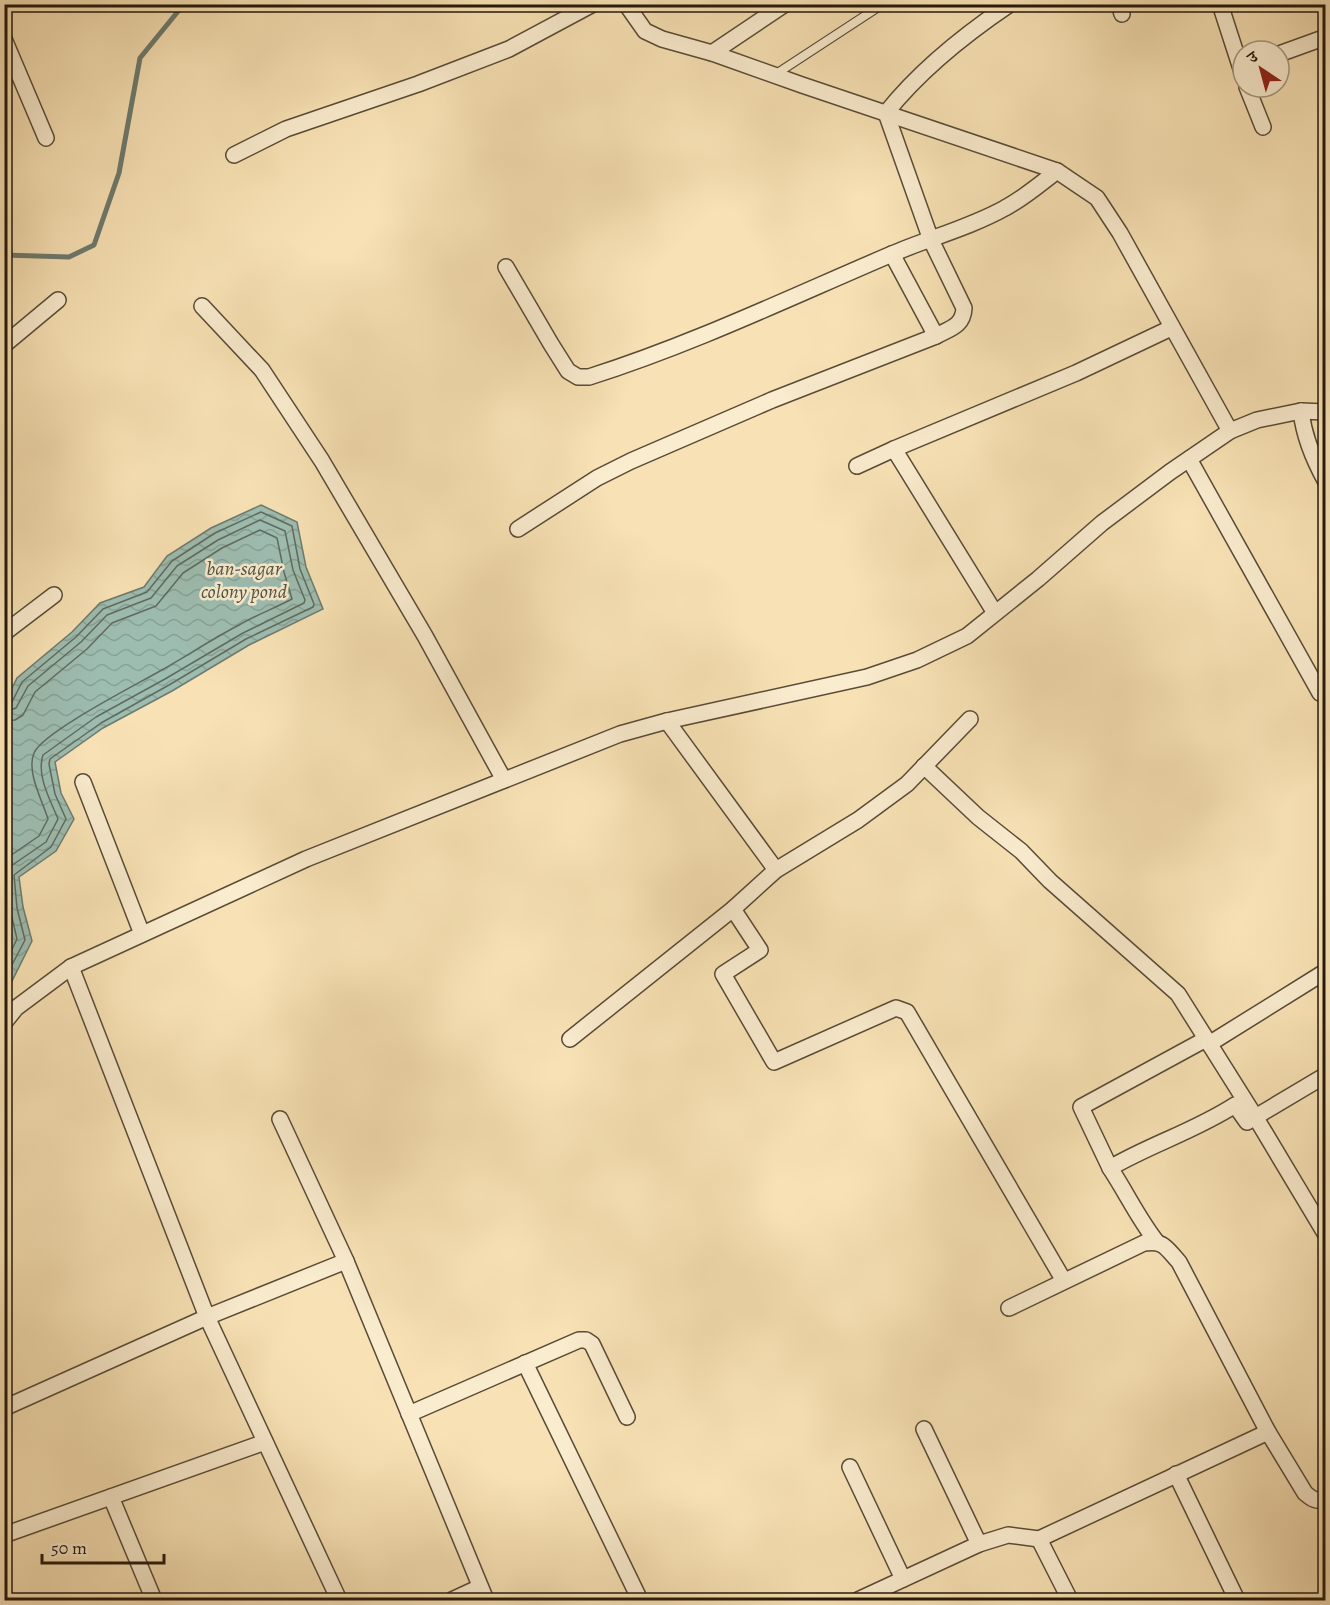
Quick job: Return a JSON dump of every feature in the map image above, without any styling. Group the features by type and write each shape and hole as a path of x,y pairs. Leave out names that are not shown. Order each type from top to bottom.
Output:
{"street":[{"path":"234,155 286,129 509,50 592,4"},
{"path":"626,4 645,31 662,39 712,53 1057,171 1097,198 1110,216 1230,431"},
{"path":"712,53 785,4"},
{"path":"886,113 903,92 933,63 984,21 1010,4"},
{"path":"1220,4 1232,39"},
{"path":"1291,50 1326,37"},
{"path":"4,39 46,138"},
{"path":"1252,99 1263,127"},
{"path":"518,529 597,478 631,461 772,400 936,336 959,323 964,317 964,308 931,240 886,113"},
{"path":"506,267 568,371 578,377 589,377 706,335 892,254 1004,209 1057,171"},
{"path":"892,254 936,336"},
{"path":"4,345 58,300"},
{"path":"202,306 262,370 316,452 425,636 504,780"},
{"path":"857,466 1076,374 1171,328"},
{"path":"1300,411 1303,430 1314,461 1326,482"},
{"path":"4,1023 16,1008 71,967 306,859 504,780 620,734 867,677 917,660 967,636 1102,523 1230,431 1257,420 1300,411 1326,412"},
{"path":"894,449 995,612"},
{"path":"1189,459 1320,693"},
{"path":"4,633 54,596"},
{"path":"570,1039 733,909 776,870 858,819 907,784 970,719"},
{"path":"667,722 776,870"},
{"path":"924,766 978,817 1021,851 1050,881 1178,994 1326,1235"},
{"path":"83,782 142,934"},
{"path":"733,909 760,950 723,974 774,1062 896,1008 907,1012 1064,1281"},
{"path":"71,967 207,1317 339,1600"},
{"path":"1325,974 1208,1042 1081,1107 1110,1168 1124,1188 1143,1225 1156,1241 1163,1244 1179,1262 1268,1432 1305,1493 1319,1501 1326,1499"},
{"path":"1110,1168 1185,1134 1235,1105 1247,1122 1326,1075"},
{"path":"280,1119 346,1261 483,1594 452,1600"},
{"path":"1009,1308 1144,1243 1156,1241"},
{"path":"4,1408 207,1317 346,1261"},
{"path":"409,1414 579,1340 586,1340 592,1344 627,1417"},
{"path":"525,1363 639,1598"},
{"path":"924,1429 979,1544"},
{"path":"858,1600 979,1544 1008,1535 1039,1539 1268,1432"},
{"path":"4,1535 265,1442"},
{"path":"850,1467 903,1579"},
{"path":"1176,1474 1237,1600"},
{"path":"111,1497 154,1600"},
{"path":"1039,1539 1070,1600"}],"lane":[{"path":"775,75 883,4"}],"water":[{"name":"ban-sagar colony pond","path":"261,505 297,522 306,567 323,609 249,645 172,691 103,728 55,762 61,793 74,819 56,851 19,877 23,907 32,941 12,981 5,989 4,704 17,678 72,632 100,603 144,587 167,556 211,528"}],"waterway":[{"path":"4,255 69,257 94,245 119,173 140,58 184,4"}]}
